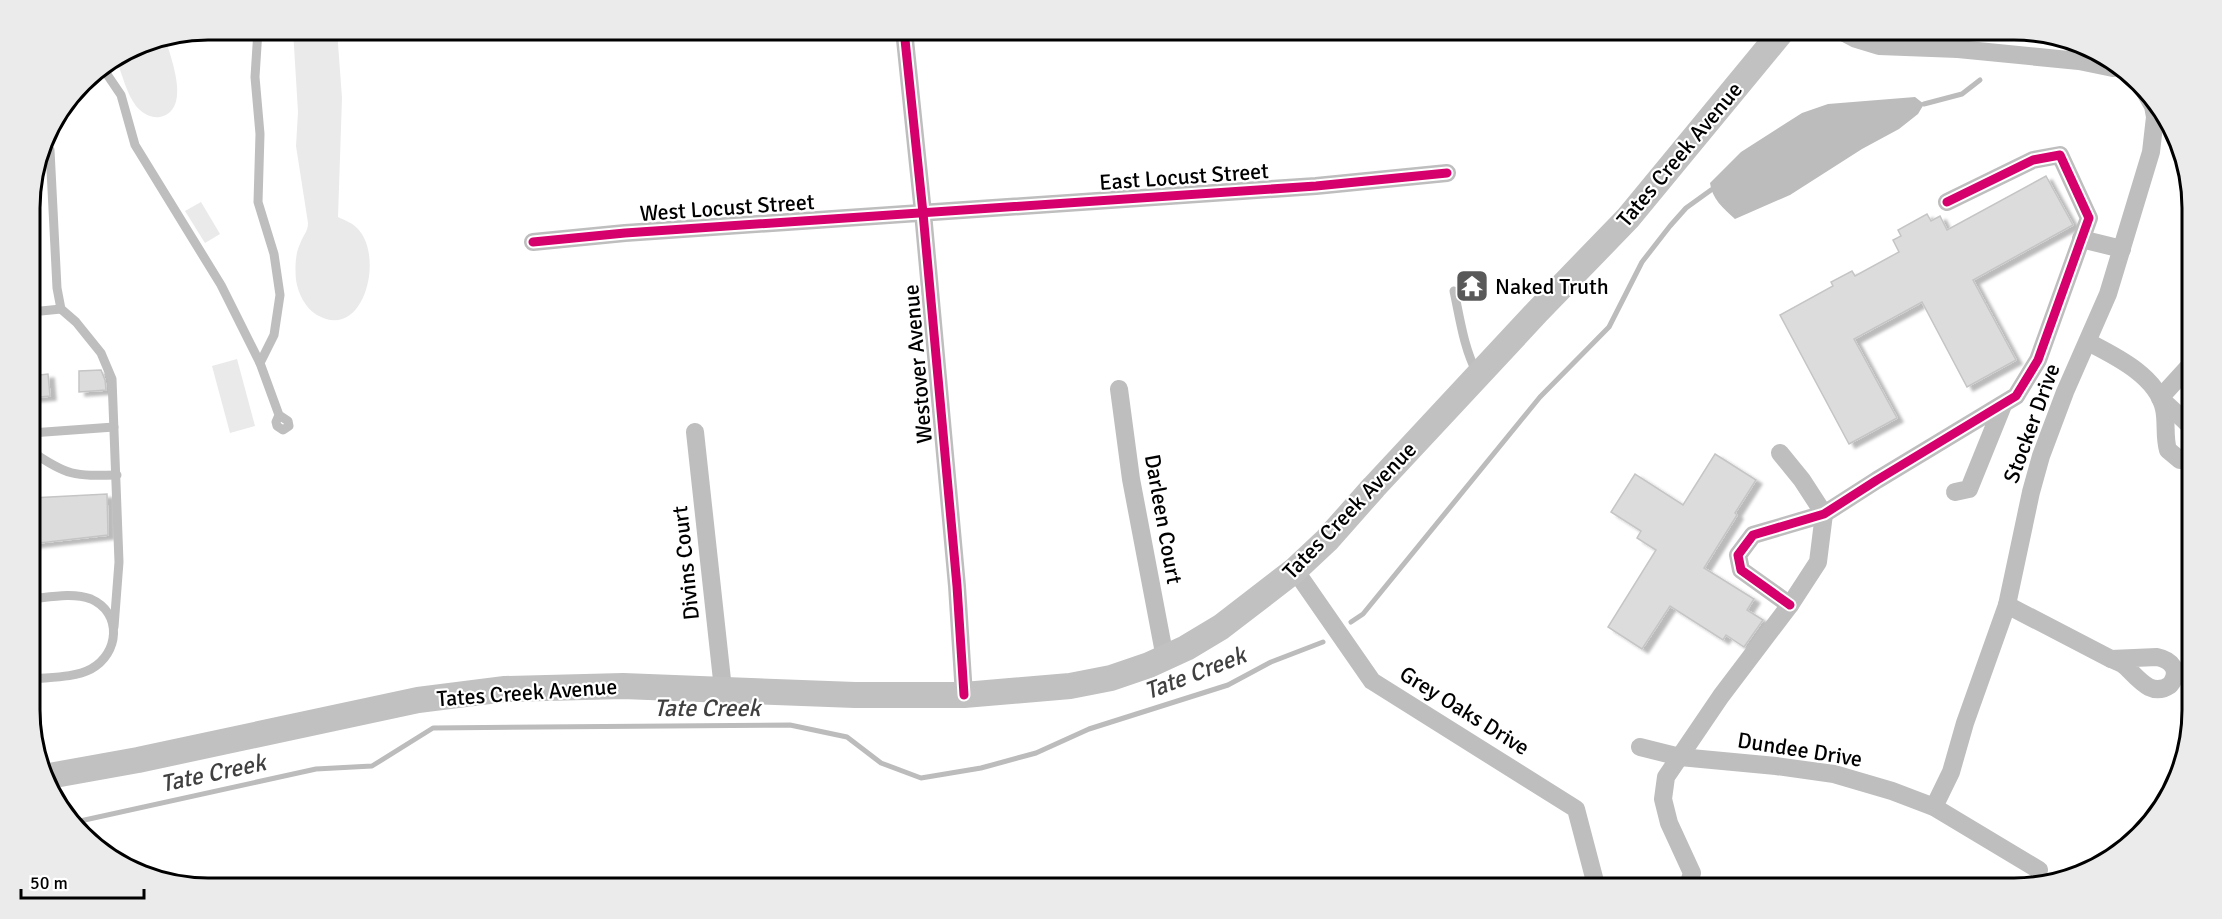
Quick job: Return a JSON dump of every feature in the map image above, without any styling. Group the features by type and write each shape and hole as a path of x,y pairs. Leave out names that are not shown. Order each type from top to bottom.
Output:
{"main road":[{"name":"Tates Creek Avenue","path":"54,775 138,760 386,706 457,694 517,688 576,686 855,695 964,695 1070,686 1111,678 1165,658 1221,627 1294,570 1327,540 1478,375 1628,218 1774,41"}],"street":[{"name":"Westover Avenue","path":"905,41 957,586 964,695"},
{"path":"1863,41 1879,46 1958,49 2079,61 2101,65"},
{"path":"1891,41 1900,46"},
{"path":"1958,41 1958,49"},
{"name":"Stocker Drive","path":"1934,807 1951,772 1965,723 2007,605 2041,456 2065,392 2108,294 2159,125"},
{"path":"1790,605 1742,570 1738,555 1753,535 1824,514 2016,396 2038,360 2089,218 2060,155 2033,160 1947,202"},
{"name":"East Locust Street","path":"923,213 1316,186 1448,173"},
{"name":"West Locust Street","path":"533,242 923,213"},
{"path":"2081,239 2122,249"},
{"path":"2088,342 2127,364 2152,386 2160,398 2164,412 2168,450 2182,460"},
{"path":"2160,398 2182,374"},
{"name":"Darleen Court","path":"1119,389 1131,479 1165,658"},
{"path":"2160,398 2182,413"},
{"path":"1955,492 1969,489 2003,405"},
{"name":"Divins Court","path":"695,432 723,689"},
{"path":"1690,878 1692,873 1669,823 1664,799 1666,777 1721,696 1790,605 1818,562 1824,514 1802,480 1780,453"},
{"name":"Grey Oaks Drive","path":"1294,570 1372,681 1576,809 1594,878"},
{"path":"2007,605 2111,659"},
{"name":"Dundee Drive","path":"1640,747 1680,757 1834,774 1892,791 1934,807 2039,870"}],"lane":[{"path":"257,41 255,77 260,134 258,202 274,254 280,295 274,335 260,363"},
{"path":"107,74 121,95 135,146 221,285 260,363 279,415"},
{"path":"40,679 78,673 98,664 111,648 119,562 112,379 101,353 76,322 61,309 57,288 50,153"},
{"path":"1454,291 1466,345 1478,375"},
{"path":"41,311 61,309"},
{"path":"41,432 114,428"},
{"path":"40,458 58,470 77,476 117,475"},
{"path":"40,597 89,598 106,609 114,627"}],"shaded area":[{"path":"294,41 338,41 342,98 338,217 358,229 366,242 369,276 365,293 357,307 347,317 333,320 317,315 309,308 300,295 296,280 297,252 308,223 296,146 298,112"},
{"path":"167,46 177,82 175,105 170,112 160,117 146,114 136,106 119,66 144,53"},
{"path":"1915,97 1924,104 1918,114 1899,129 1862,149 1790,195 1735,219 1713,194 1710,183 1741,152 1802,113 1828,104"},
{"path":"201,202 220,234 205,243 185,211"},
{"path":"237,359 255,426 230,433 212,366"}],"building":[{"path":"2046,176 2073,225 1973,280 2016,360 1967,387 1922,302 1854,339 1897,418 1849,444 1780,315 1833,286 1831,282 1852,271 1855,276 1899,252 1893,240 1901,236 1898,230 1927,214 1931,221 1940,216 1947,230"},
{"path":"101,370 106,390 79,392 79,371"},
{"path":"48,374 50,396 41,397 41,375"},
{"path":"1715,454 1756,480 1704,568 1754,599 1747,610 1763,620 1744,647 1726,635 1723,640 1670,606 1642,649 1608,627 1656,550 1637,538 1641,531 1611,512 1635,474 1683,505"},
{"path":"107,494 108,535 40,543 40,498"}],"waterway":[{"name":"Tate Creek","path":"1924,104 1962,94 1980,80"},
{"name":"Tate Creek","path":"1351,622 1363,614 1540,397 1609,327 1642,262 1686,208 1711,190"},
{"name":"Tate Creek","path":"82,821 316,769 372,766 433,728 790,725 847,737 881,763 921,778 981,768 1036,753 1089,729 1228,685 1271,662 1323,642"}],"cycle path":[{"path":"905,41 957,586 964,695"},
{"path":"1790,605 1741,570 1738,555 1753,535 1824,514 2016,396 2038,360 2089,218 2060,155 2033,160 1947,202"},
{"path":"533,242 625,233 1316,186 1447,173"}],"place":[{"name":"Naked Truth","path":"1472,286"}]}
